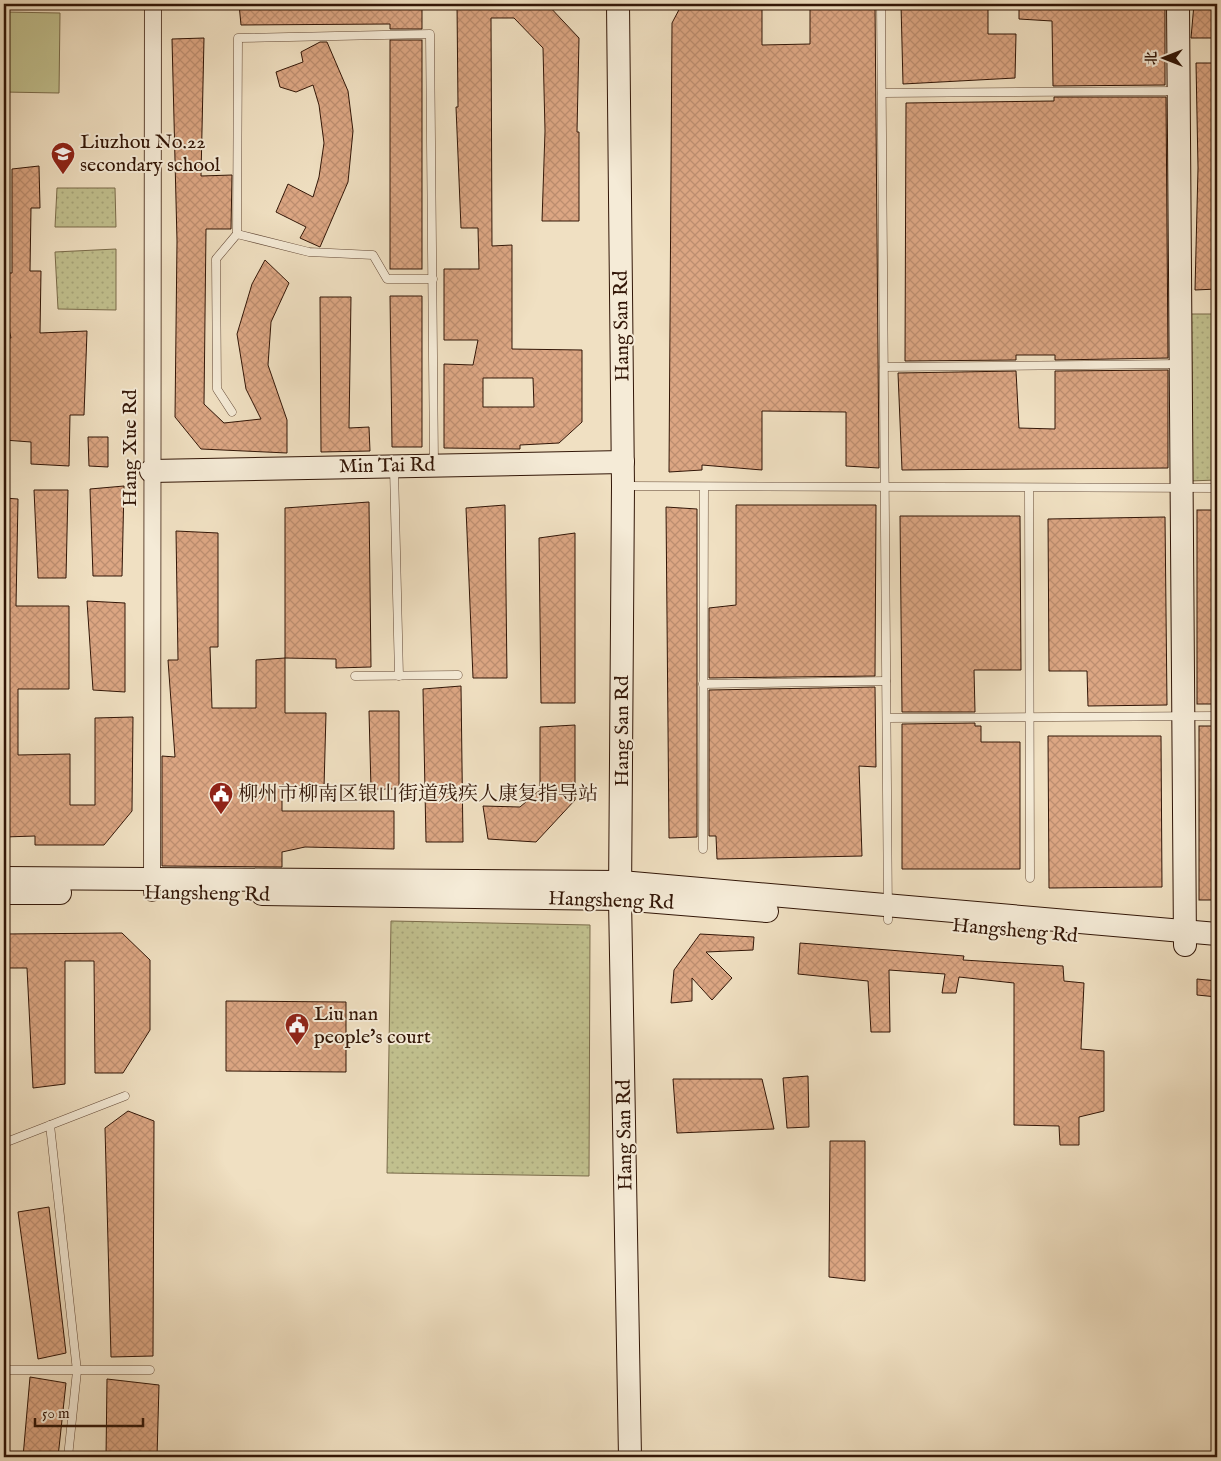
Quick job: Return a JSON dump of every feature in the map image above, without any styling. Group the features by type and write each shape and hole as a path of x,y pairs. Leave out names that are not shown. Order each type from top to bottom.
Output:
{"street":[{"name":"Hang Xue Rd","path":"152,885 153,4"},
{"name":"Hang San Rd","path":"618,4 623,462 621,891 630,1457"},
{"path":"1178,4 1185,938 1217,934"},
{"name":"Min Tai Rd","path":"151,471 623,462"},
{"path":"4,878 152,885"},
{"name":"Hangsheng Rd","path":"4,893 152,885 621,891 1185,938 1217,948"}],"lane":[{"path":"882,4 888,913"},
{"path":"232,412 217,389 216,259 237,234 238,38 430,34 434,465"},
{"path":"882,93 1178,91"},
{"path":"237,234 309,252 373,255 387,279 433,279"},
{"path":"884,367 1180,364"},
{"path":"394,466 399,676"},
{"path":"623,486 1217,488"},
{"path":"703,848 704,487"},
{"path":"1029,488 1030,878"},
{"path":"355,676 458,675"},
{"path":"703,684 886,681"},
{"path":"887,718 1217,716"},
{"path":"4,1144 125,1096"},
{"path":"50,1125 77,1371 68,1457"},
{"path":"4,1370 150,1370"}],"shaded area":[{"path":"4,12 60,13 59,93 4,92"},
{"path":"57,188 115,188 116,227 55,227"},
{"path":"116,249 116,310 58,309 55,252"},
{"path":"1187,314 1217,314 1217,480 1189,481"},
{"path":"391,921 590,925 589,1176 387,1173"}],"building":[{"path":"239,4 422,4 422,29 390,29 390,24 241,25"},
{"path":"457,4 547,4 579,38 577,132 579,132 579,221 542,221 545,131 543,48 514,18 491,18 492,246 512,245 512,349 582,350 582,422 559,443 520,445 520,449 444,448 444,364 473,365 478,340 444,340 444,269 479,269 478,228 461,228 456,107 458,107","holes":["483,378 533,378 534,407 483,407"]},
{"path":"682,4 762,4 762,45 810,44 810,4 875,4 879,468 846,466 846,412 762,411 762,470 702,465 702,470 669,472 672,23"},
{"path":"901,4 988,4 988,34 1016,34 1015,78 903,84"},
{"path":"1019,4 1165,4 1165,85 1053,86 1052,21 1019,19"},
{"path":"1194,4 1217,4 1217,38 1191,38"},
{"path":"204,38 201,176 232,175 231,229 206,229 204,404 224,423 261,419 246,389 237,334 252,284 265,260 289,283 271,322 268,365 287,420 287,453 201,449 175,417 177,241 172,39"},
{"path":"390,40 422,40 422,269 390,269"},
{"path":"320,42 327,42 348,91 353,131 348,182 320,247 300,238 306,227 276,212 288,184 313,197 319,177 324,143 319,105 313,85 296,92 280,87 276,72 303,62 301,52"},
{"path":"1196,63 1217,63 1217,289 1195,290 1198,168"},
{"path":"1054,97 1166,97 1168,358 1055,360 1055,355 1016,355 1016,360 905,361 906,103 1054,101"},
{"path":"39,166 40,208 31,208 30,271 41,271 40,333 87,331 84,415 70,415 69,466 31,464 31,442 4,440 4,338 11,338 4,307 4,273 12,273 12,169"},
{"path":"390,296 422,296 422,447 392,447"},
{"path":"320,297 351,297 349,428 369,427 370,451 321,452"},
{"path":"1168,370 1168,468 902,470 898,373 1016,371 1019,428 1055,429 1055,371"},
{"path":"88,437 108,437 108,467 89,466"},
{"path":"124,486 122,576 93,576 90,489"},
{"path":"34,490 68,490 66,578 38,578"},
{"path":"4,498 18,499 16,606 69,606 69,689 18,689 18,755 70,754 70,805 95,805 95,718 133,717 132,811 104,845 35,845 35,836 4,837"},
{"path":"369,502 371,667 336,668 336,659 285,658 285,508"},
{"path":"505,505 507,678 473,678 466,508"},
{"path":"736,505 876,505 875,676 709,678 709,608 736,605"},
{"path":"666,507 697,509 697,837 669,838"},
{"path":"1197,510 1217,510 1217,704 1197,704"},
{"path":"900,516 1020,516 1021,670 974,670 975,712 902,712"},
{"path":"1165,517 1167,705 1088,706 1087,671 1049,671 1048,519"},
{"path":"176,531 218,533 218,647 210,647 212,708 256,708 256,660 285,658 285,713 326,713 324,788 282,785 282,811 394,811 394,849 305,847 282,852 282,867 162,866 162,756 175,757 168,660 178,660"},
{"path":"575,533 575,703 541,703 539,538"},
{"path":"87,601 125,603 125,692 93,690"},
{"path":"461,686 463,842 426,842 423,689"},
{"path":"875,687 876,767 859,766 862,856 717,859 716,836 709,836 709,690"},
{"path":"369,711 399,711 399,789 371,789"},
{"path":"975,723 975,726 981,726 981,742 1020,742 1020,869 902,869 902,724"},
{"path":"575,725 575,800 536,842 488,839 483,806 520,807 540,790 540,727"},
{"path":"1199,726 1217,726 1217,900 1199,900"},
{"path":"1048,736 1161,736 1162,887 1049,888"},
{"path":"122,933 150,960 150,1030 123,1073 95,1073 94,961 65,961 65,1084 33,1088 27,968 4,968 4,934"},
{"path":"700,934 754,937 753,950 706,952 732,978 712,1000 692,978 692,1001 671,1003 674,970"},
{"path":"800,943 964,956 963,960 1063,966 1064,981 1084,983 1081,1049 1104,1051 1104,1111 1079,1117 1079,1145 1060,1145 1059,1126 1014,1125 1014,983 959,977 956,993 942,993 945,974 889,970 890,1032 871,1032 868,981 798,974"},
{"path":"1197,979 1217,981 1217,997 1197,995"},
{"path":"226,1001 346,1002 346,1072 226,1071"},
{"path":"808,1076 809,1127 787,1128 783,1078"},
{"path":"673,1079 762,1079 774,1129 677,1133"},
{"path":"128,1111 154,1121 153,1356 111,1357 105,1128"},
{"path":"830,1141 865,1141 865,1281 829,1277"},
{"path":"49,1207 66,1353 38,1359 18,1212"},
{"path":"30,1377 66,1383 58,1457 23,1457"},
{"path":"107,1379 159,1385 157,1457 106,1457"}],"place":[{"name":"Liuzhou No.22 secondary school","path":"63,175"},
{"name":"柳州市柳南区银山街道残疾人康复指导站","path":"221,815"},
{"name":"Liu nan people's court","path":"297,1046"}]}
